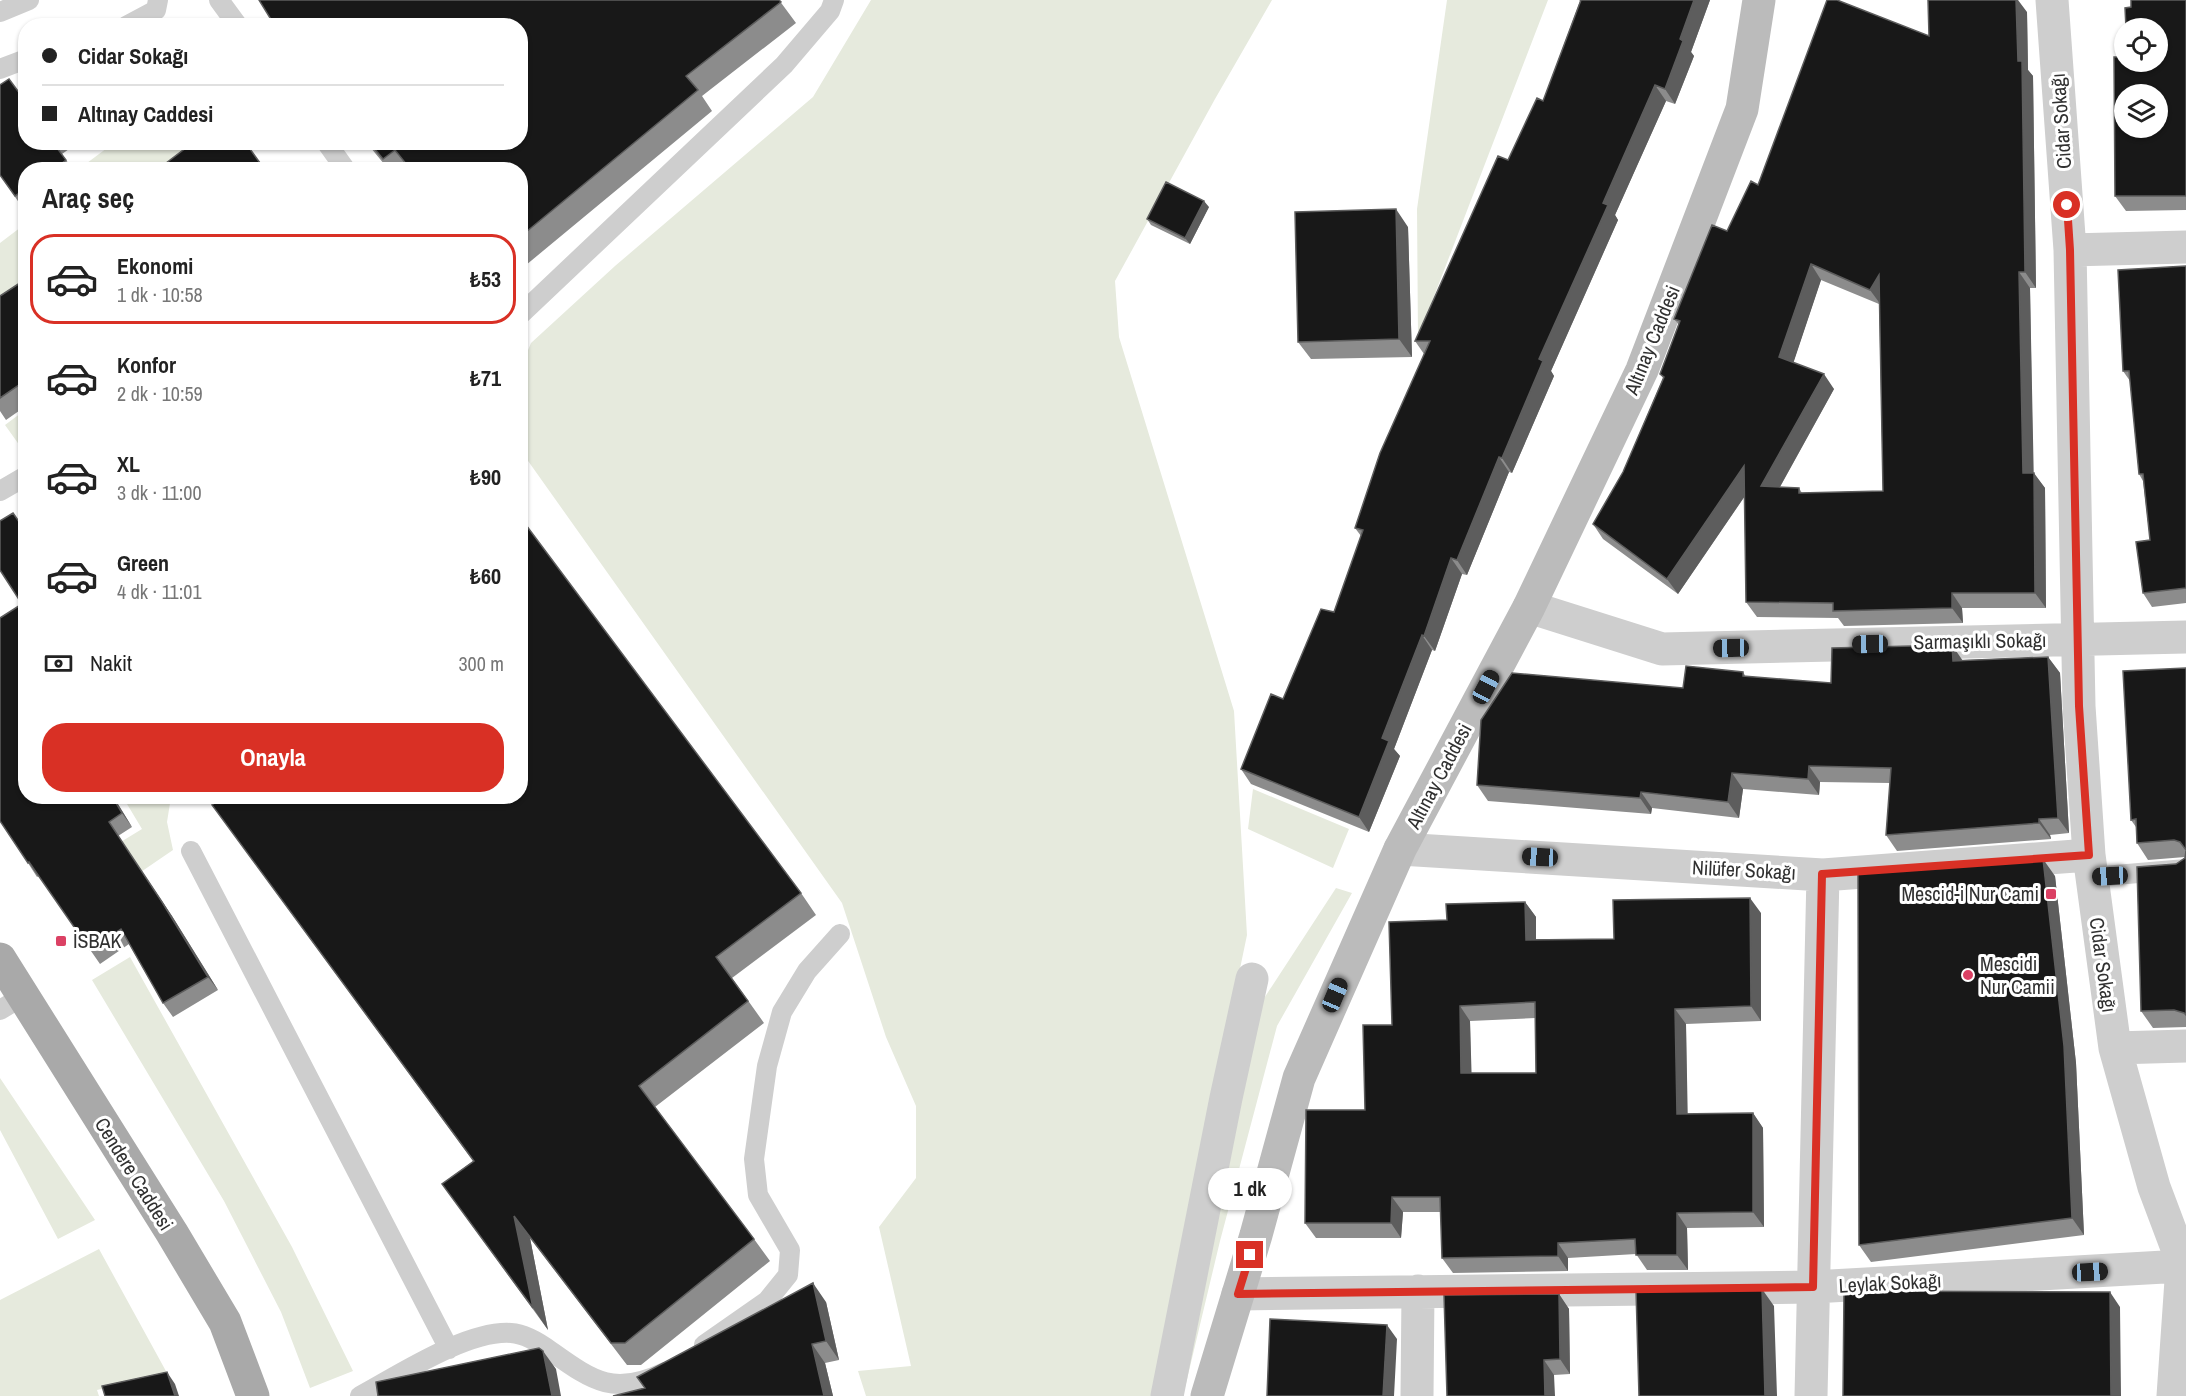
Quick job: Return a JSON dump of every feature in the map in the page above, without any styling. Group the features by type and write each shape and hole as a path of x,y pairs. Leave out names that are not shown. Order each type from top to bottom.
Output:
{"main road":[{"name":"Cendere Caddesi","path":"0,959 11,1003 172,1233 225,1322 253,1396"}],"street":[{"name":"Altınay Caddesi","path":"1207,1396 1299,1078 1400,849 1529,607 1642,370 1742,109 1759,0"},
{"name":"Cidar Sokağı","path":"2052,0 2070,250 2079,706 2090,866 2115,1048 2154,1187 2184,1269"},
{"path":"2070,250 2186,247"},
{"name":"Sarmaşıklı Sokağı","path":"1529,607 1662,649 2186,637"},
{"name":"Nilüfer Sokağı","path":"1400,849 1822,874 2090,866"},
{"path":"1811,1396 1822,874"},
{"path":"1167,1396 1252,979"},
{"path":"2115,1048 2186,1046"},
{"path":"2173,1396 2184,1269"},
{"name":"Leylak Sokağı","path":"1238,1294 1813,1287 2184,1269"},
{"path":"1417,1396 1418,1291"}],"lane":[{"path":"0,12 29,0"},
{"path":"140,18 156,9 158,0"},
{"path":"219,0 232,18"},
{"path":"528,307 784,64 830,11 834,0"},
{"path":"0,69 18,62"},
{"path":"0,491 18,481"},
{"path":"191,851 449,1348"},
{"path":"2090,866 2186,869"},
{"path":"360,1396 449,1348 487,1335 512,1333 536,1341 589,1379 610,1389 634,1389 653,1380 767,1301 788,1275 790,1250 758,1195 754,1158 767,1066 782,1012 807,971 840,934"}],"shaded area":[{"path":"871,0 1272,0 1115,281 1119,337 1234,711 1247,935 1151,1396 866,1396 858,1371 911,1366 879,1227 916,1178 916,1106 886,1037 842,903 528,461 528,350 531,343 615,266 813,97"},
{"path":"1447,0 1548,0 1418,338 1417,209"},
{"path":"104,150 188,150 196,162 88,162"},
{"path":"18,229 18,300 0,313 0,243"},
{"path":"18,415 18,443 5,425"},
{"path":"1253,789 1349,829 1333,868 1248,829"},
{"path":"127,804 170,804 167,822 173,850 72,919 88,862 142,829"},
{"path":"1336,888 1352,893 1277,1026 1220,1241 1183,1396 1259,1006"},
{"path":"130,957 292,1247 353,1371 310,1388 281,1312 224,1201 92,980"},
{"path":"0,1078 95,1220 58,1239 0,1130"},
{"path":"99,1249 167,1373 97,1390 99,1396 0,1396 0,1300"}],"building":[{"path":"259,0 779,0 781,2 686,76 698,90 528,230 528,162 405,162 395,150 528,150 528,18 270,18"},
{"path":"1581,0 1694,0 1680,39 1683,41 1665,89 1655,85 1603,203 1608,205 1539,359 1543,361 1502,458 1499,457 1457,560 1451,558 1424,636 1422,635 1382,738 1389,741 1359,817 1241,769 1271,694 1283,699 1321,609 1334,612 1363,530 1355,528 1380,453 1430,341 1415,341 1498,156 1508,160 1537,98 1543,101"},
{"path":"1827,0 1837,0 1929,36 1928,0 2016,0 2018,61 2022,61 2025,272 2019,272 2023,473 2034,473 2035,593 1952,593 1952,608 1833,611 1833,603 1746,602 1744,466 1667,579 1593,524 1623,472 1664,377 1660,374 1680,321 1674,319 1712,225 1727,231 1751,181 1758,185","holes":["1811,264 1870,290 1879,275 1883,491 1799,493 1799,488 1761,486 1824,374 1779,357"]},
{"path":"2131,0 2186,0 2186,196 2115,196 2115,138 2168,138 2168,84 2114,84 2114,72 2168,72 2168,18 2126,18 2125,8 2131,7"},
{"path":"9,79 18,91 18,150 58,150 66,160 63,162 18,162 18,194 15,196 0,175 0,85"},
{"path":"183,150 251,150 259,162 167,162"},
{"path":"376,150 395,150 383,159"},
{"path":"1166,182 1204,201 1185,238 1147,219"},
{"path":"1396,209 1399,339 1298,342 1295,212"},
{"path":"2186,266 2186,588 2143,593 2136,542 2150,540 2143,474 2139,474 2129,371 2123,371 2118,270"},
{"path":"18,284 18,386 0,398 0,296"},
{"path":"13,513 18,520 18,598 0,570 0,521"},
{"path":"528,528 801,893 716,957 748,1001 639,1086 754,1239 625,1343 611,1343 514,1216 533,1308 442,1184 474,1161 212,805 528,804"},
{"path":"18,607 18,804 117,804 122,813 109,822 208,977 163,1003 121,929 90,950 0,821 0,618"},
{"path":"1952,645 1953,661 2048,657 2058,818 2039,819 2039,823 1886,835 1891,768 1809,766 1808,779 1732,773 1728,802 1641,792 1640,798 1477,785 1481,720 1512,673 1683,688 1686,666 1743,672 1743,676 1831,683 1832,648"},
{"path":"2186,668 2186,850 2180,842 2174,840 2137,843 2136,819 2131,820 2123,671"},
{"path":"2186,851 2186,1015 2174,1010 2141,1011 2137,867 2176,864 2185,858"},
{"path":"2043,859 2064,1046 2072,1218 1859,1245 1858,873"},
{"path":"1750,898 1751,1006 1675,1009 1677,1114 1753,1113 1753,1212 1677,1213 1677,1255 1636,1255 1635,1239 1558,1243 1558,1256 1442,1258 1440,1197 1392,1197 1391,1223 1305,1223 1306,1110 1365,1110 1363,1025 1392,1025 1389,922 1447,920 1446,904 1525,902 1526,940 1614,939 1613,900","holes":["1535,1002 1536,1073 1461,1073 1460,1006"]},
{"path":"813,1283 826,1341 812,1344 824,1396 613,1396 645,1388 637,1377"},
{"path":"1762,1289 1765,1396 1639,1396 1636,1290"},
{"path":"1844,1291 2110,1292 2111,1396 1843,1396"},
{"path":"1559,1294 1560,1359 1544,1360 1545,1396 1447,1396 1444,1295"},
{"path":"1270,1319 1387,1325 1383,1396 1267,1396"},
{"path":"539,1348 543,1351 552,1396 378,1396 376,1382"},
{"path":"167,1372 175,1396 105,1396 102,1386"}],"place":[{"name":"Mescid-i Nur Cami","path":"2051,894"},
{"name":"İSBAK","path":"61,941"},
{"name":"Mescidi Nur Camii","path":"1968,975"}],"route":[{"path":"1250,1255 1238,1294 1813,1287 1822,874 2089,855 2079,706 2070,250 2067,205"}]}
